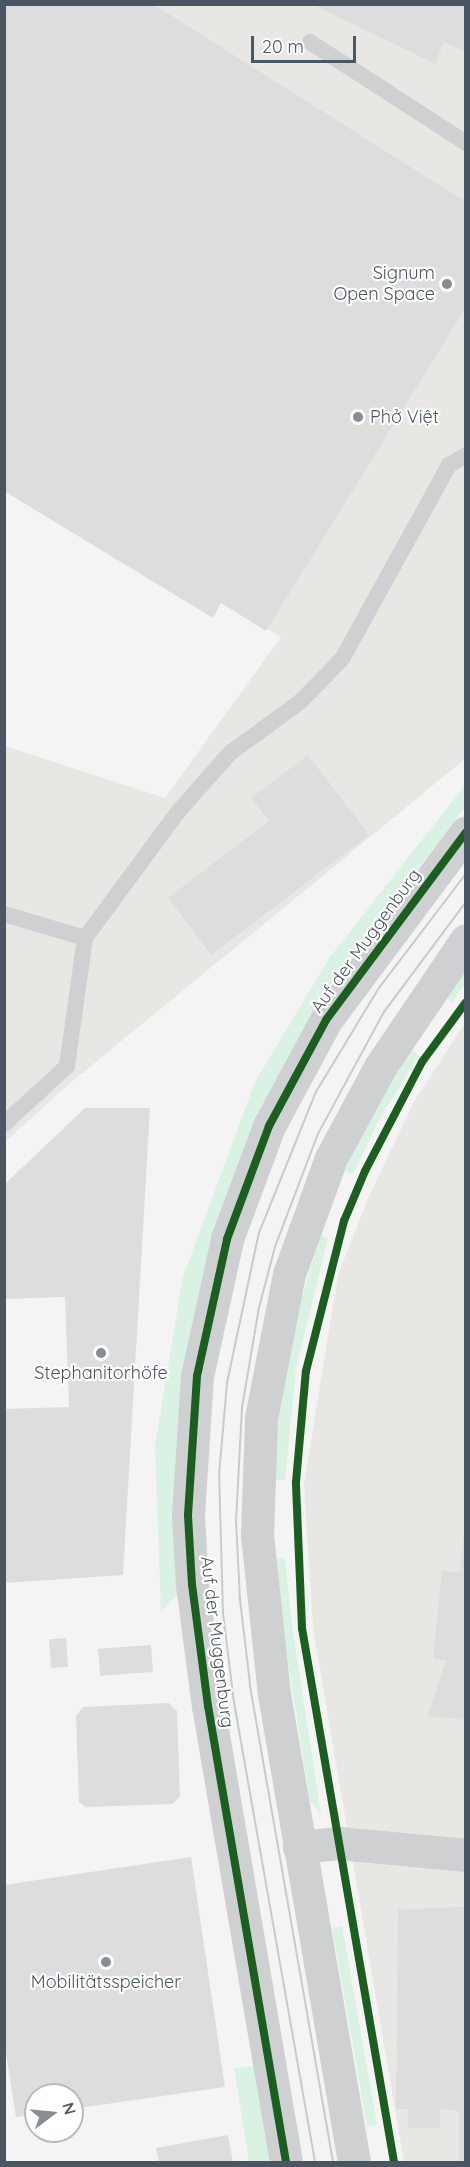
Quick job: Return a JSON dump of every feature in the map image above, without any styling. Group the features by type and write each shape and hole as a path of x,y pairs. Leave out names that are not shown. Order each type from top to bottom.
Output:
{"street":[{"name":"Auf der Muggenburg","path":"286,2163 208,1706 192,1585 188,1515 197,1376 227,1239 269,1126 326,1020 465,832"},
{"path":"354,2163 274,1694 257,1535 261,1418 289,1274 331,1158 380,1067 465,940"},
{"path":"299,1847 339,1843 465,1855"}],"lane":[{"path":"310,42 465,143"},
{"path":"4,1124 67,1066 85,938 177,813 230,753 300,702 342,658 449,465 465,455"},
{"path":"4,914 85,938"}],"shaded area":[{"path":"5,5 465,5 465,759 69,1084 5,1142 5,746 165,798 281,637 5,463"},
{"path":"465,1023 465,2162 404,2162 313,1628 304,1484 338,1275 369,1196 415,1100"}],"green space":[{"path":"465,785 465,807 355,951 304,1029 239,1169 178,1595 161,1612 155,1446 183,1277 255,1082 330,957"},
{"path":"465,969 465,984 452,1003 445,996"},
{"path":"409,1048 419,1056 379,1120 353,1174 345,1171 371,1110"},
{"path":"321,1235 328,1238 296,1368 285,1480 275,1480 279,1411 294,1323"},
{"path":"285,1558 292,1625 321,1815 310,1801 282,1623 275,1559"},
{"path":"342,1926 377,2125 367,2127 332,1928"},
{"path":"257,2065 272,2162 249,2162 234,2069"}],"building":[{"path":"4,4 153,4 466,202 466,307 266,631 221,603 213,618 4,491"},
{"path":"312,4 466,4 466,52 444,42 435,64"},
{"path":"308,755 369,835 211,955 168,898 269,821 251,798"},
{"name":"Stephanitorhöfe","path":"85,1108 150,1108 123,1575 4,1583 4,1409 69,1407 65,1297 4,1299 4,1185"},
{"path":"464,1533 466,1533 466,1720 428,1716 446,1660 433,1659 442,1571 460,1572"},
{"path":"66,1638 68,1667 51,1668 49,1639"},
{"path":"151,1645 153,1672 100,1676 98,1649"},
{"path":"169,1703 177,1711 180,1796 173,1804 86,1807 79,1802 76,1716 83,1707"},
{"name":"Mobilitätsspeicher","path":"191,1857 225,2087 84,2107 84,2083 24,2083 24,2116 16,2117 4,2040 4,1885"},
{"path":"466,1907 466,2162 459,2162 459,2112 440,2108 440,2128 408,2128 408,2109 396,2109 398,1910"},
{"path":"228,2135 233,2162 159,2162 156,2148"}],"tram line":[{"path":"315,2162 234,1703 223,1614 219,1475 227,1383 259,1233 316,1092 379,988 466,874"},
{"path":"333,2162 250,1684 240,1600 236,1522 242,1408 259,1308 275,1247 318,1134 384,1012 466,902"}],"cycle path":[{"path":"286,2162 208,1706 192,1585 188,1515 197,1376 227,1239 269,1126 326,1020 466,832"},
{"path":"394,2162 302,1628 296,1482 306,1371 344,1221 365,1171 422,1062 466,1002"}],"place":[{"name":"Signum Open Space","path":"447,284"},
{"name":"Phở Việt","path":"358,417"},
{"name":"Stephanitorhöfe","path":"101,1353"},
{"name":"Mobilitätsspeicher","path":"106,1962"}]}
